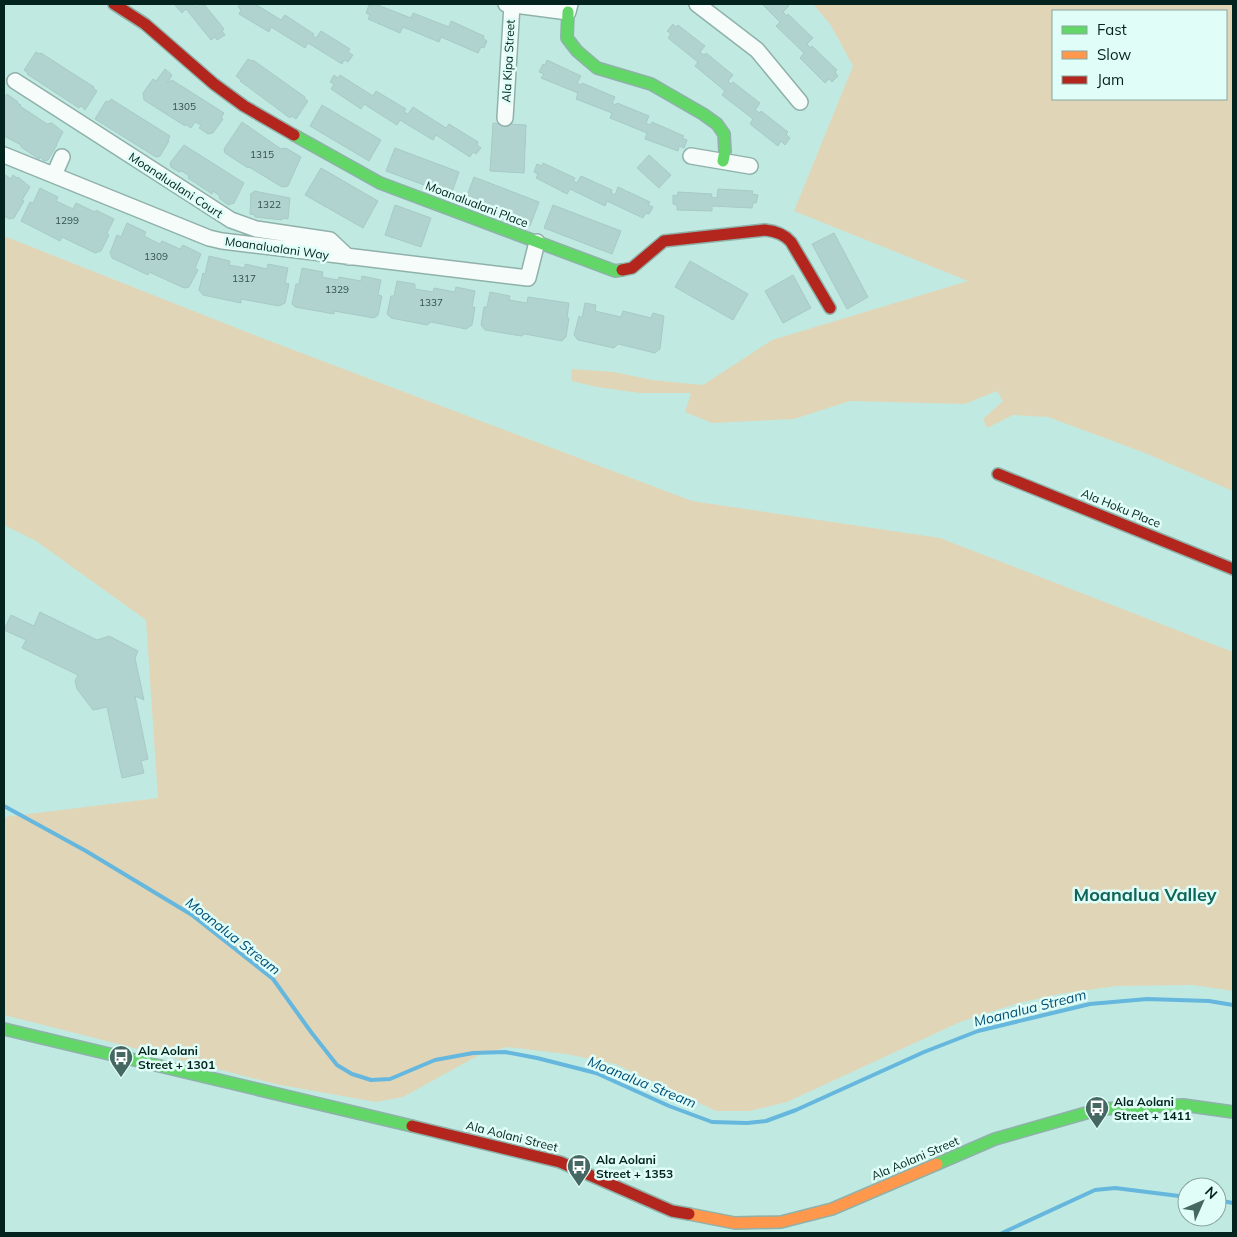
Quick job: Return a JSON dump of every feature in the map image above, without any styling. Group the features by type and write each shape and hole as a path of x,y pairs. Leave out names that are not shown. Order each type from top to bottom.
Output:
{"street":[{"name":"Moanalualani Place","path":"114,4 145,24 228,95 358,172 380,183 615,271 632,268 664,241 765,230 778,232 786,236 791,242 830,308"},
{"path":"509,4 569,8 567,38 577,51 598,68 650,84 717,124 724,134 725,151 723,161"},
{"name":"Ala Kipa Street","path":"505,118 509,4"},
{"path":"697,4 756,50 800,102"},
{"name":"Moanalualani Court","path":"15,81 231,220 256,230 330,240 348,257"},
{"name":"Moanalualani Way","path":"4,155 209,238 250,245 528,278 537,242"},
{"path":"691,156 750,166"},
{"path":"54,175 62,157"},
{"name":"Ala Hoku Place","path":"998,474 1233,568"},
{"name":"Ala Aolani Street","path":"4,1029 560,1162 672,1211 735,1224 781,1222 832,1209 995,1138 1100,1109 1183,1105 1233,1112"}],"shaded area":[{"path":"813,4 1233,4 1233,491 1145,453 1048,417 1013,415 987,428 983,419 1003,401 997,391 965,404 850,401 794,419 712,423 685,412 691,393 640,393 571,381 572,369 614,372 652,380 703,385 772,340 968,281 794,211 853,66 830,24"},
{"path":"4,236 249,333 692,501 940,538 1233,652 1233,991 1193,985 1117,986 1059,994 1015,1004 960,1022 787,1102 749,1111 716,1111 615,1064 566,1054 507,1047 479,1055 403,1097 376,1102 280,1085 4,1015 4,817 158,798 146,620 36,541 4,525"}],"building":[{"path":"174,4 194,4 196,7 204,4 224,29 222,31 225,35 217,40 215,37 211,40 186,9 182,13"},
{"path":"240,4 255,4 281,20 285,15 314,34 313,36 316,38 321,31 350,49 348,52 353,55 348,62 344,60 342,64 308,43 305,48 271,27 269,32 239,14 241,10 238,7"},
{"path":"375,4 411,18 413,13 449,27 451,21 484,36 483,38 487,41 484,48 481,47 478,53 441,37 439,42 403,27 400,33 368,19 370,15 366,13 369,5 374,6"},
{"path":"762,4 786,4 789,6 783,12 787,16 788,14 813,38 807,44 810,48 812,46 837,70 835,72 838,76 832,82 829,79 825,83 800,58 804,53 776,26 780,22"},
{"path":"673,24 676,27 678,25 705,46 700,52 704,55 706,53 733,75 728,81 731,84 733,82 760,103 755,110 760,113 761,111 788,132 786,134 790,138 785,145 781,141 778,146 750,124 753,119 722,95 725,91 695,66 698,62 668,38 671,34 667,31"},
{"path":"36,52 41,53 94,87 97,91 85,110 27,74 24,70"},
{"path":"248,59 253,60 305,97 308,101 296,119 292,116 290,118 236,76"},
{"path":"547,60 581,76 577,83 581,85 582,83 615,97 612,103 616,105 617,103 649,116 646,123 650,125 652,122 684,136 682,138 687,140 684,148 679,146 678,151 645,139 647,133 610,118 612,113 576,99 578,93 541,78 544,74 539,72"},
{"path":"165,69 172,75 167,83 172,80 224,113 221,118 223,119 213,133 208,134 199,128 201,125 195,122 191,128 185,124 185,126 144,100 143,93 153,79 156,81"},
{"path":"334,75 338,78 340,75 373,96 376,91 406,109 404,112 408,114 413,107 446,128 449,124 478,142 477,145 481,148 476,154 473,152 470,157 436,135 433,140 400,120 397,125 364,104 361,109 331,89 334,84 330,82"},
{"path":"7,94 18,102 20,106 47,124 52,123 63,132 48,160 44,161 40,157 39,159 21,147 21,145 4,136 4,97"},
{"path":"111,99 170,136 160,156 156,157 95,119 106,101 109,102"},
{"path":"322,105 381,140 369,161 310,126"},
{"path":"242,122 281,149 286,148 301,157 288,186 282,187 225,153 224,149"},
{"path":"493,123 526,125 524,173 490,171"},
{"path":"184,145 244,183 234,203 228,205 213,191 212,194 188,178 189,176 182,171 179,172 171,167 170,163"},
{"path":"395,148 459,172 451,195 386,171"},
{"path":"649,155 671,175 659,188 637,168"},
{"path":"543,163 575,178 573,181 577,183 581,176 612,190 611,193 615,195 618,187 650,202 648,205 653,207 649,214 646,213 643,218 607,201 605,206 570,189 567,194 536,178 538,174 534,172 537,164 542,166"},
{"path":"321,168 378,201 363,228 305,195"},
{"path":"4,174 11,179 13,175 18,177 30,187 14,218 9,219 4,216"},
{"path":"474,177 539,202 530,226 465,201"},
{"path":"40,188 58,197 56,201 73,209 76,203 114,219 101,251 95,253 62,237 60,241 21,221 30,202 33,203"},
{"path":"718,189 753,191 752,194 758,195 756,203 753,203 752,208 712,206 712,211 677,210 677,205 673,204 673,195 677,196 678,192 712,194 711,197 717,198"},
{"path":"254,191 290,198 288,219 255,217 255,215 250,214 251,193"},
{"path":"395,205 431,218 421,247 385,235"},
{"path":"553,205 621,231 612,254 544,228"},
{"path":"127,223 146,232 144,236 160,244 162,241 180,249 183,245 201,254 195,268 198,270 189,287 184,288 149,272 148,275 112,258 110,253 117,235 121,237"},
{"path":"834,233 868,297 847,309 812,244"},
{"path":"209,256 230,261 229,265 245,268 245,264 267,269 268,264 288,268 285,283 289,284 285,303 279,306 241,299 241,303 203,295 199,290"},
{"path":"690,261 748,294 733,320 675,287"},
{"path":"302,268 323,272 322,277 338,280 339,277 361,281 362,276 381,280 378,295 382,296 378,315 374,318 334,311 334,314 295,307 292,304"},
{"path":"793,275 811,308 783,323 765,291"},
{"path":"397,281 415,284 415,289 433,292 434,288 455,292 456,287 475,291 472,307 475,307 472,325 466,329 431,322 427,325 391,318 387,314"},
{"path":"490,292 510,296 509,300 527,303 528,297 569,303 566,337 562,341 525,334 521,336 485,330 481,325 484,307 487,307"},
{"path":"585,303 596,305 595,311 621,317 623,311 651,318 653,313 664,316 660,349 655,353 618,344 614,348 578,340 574,335 579,316 582,318"},
{"path":"40,612 97,640 109,636 138,651 135,658 144,700 135,696 148,759 141,761 144,773 122,778 107,707 93,710 77,689 75,681 78,675 22,648 26,640 4,630 11,615 34,626"}],"waterway":[{"name":"Moanalua Stream","path":"4,806 86,851 192,915 273,979 337,1065 352,1074 371,1080 390,1079 435,1060 473,1053 505,1052 596,1073 669,1106 712,1122 747,1123 766,1121 796,1110 924,1052 978,1031 1090,1004 1147,999 1209,1001 1233,1005"},
{"path":"1002,1233 1095,1190 1115,1188 1177,1196"},
{"path":"1227,1202 1233,1203"}],"traffic: fast":[{"path":"568,12 567,38 577,51 597,68 651,84 717,124 724,134 725,151 723,161"},
{"path":"294,135 380,183 615,271 622,270"},
{"path":"4,1029 412,1126"},
{"path":"937,1164 995,1139 1100,1109 1183,1105 1233,1112"}],"traffic: slow":[{"path":"689,1214 735,1223 781,1222 832,1209 937,1164"}],"traffic: jam":[{"path":"114,4 145,24 214,84 244,106 294,135"},
{"path":"622,270 632,268 664,241 769,230 783,235 791,242 830,308"},
{"path":"998,474 1233,569"},
{"path":"412,1126 560,1162 672,1211 689,1214"}],"place":[{"name":"Ala Aolani Street + 1301","path":"121,1078"},
{"name":"Ala Aolani Street + 1411","path":"1097,1129"},
{"name":"Ala Aolani Street + 1353","path":"579,1187"}],"district":[{"name":"Moanalua Valley","path":"1145,894"}]}
